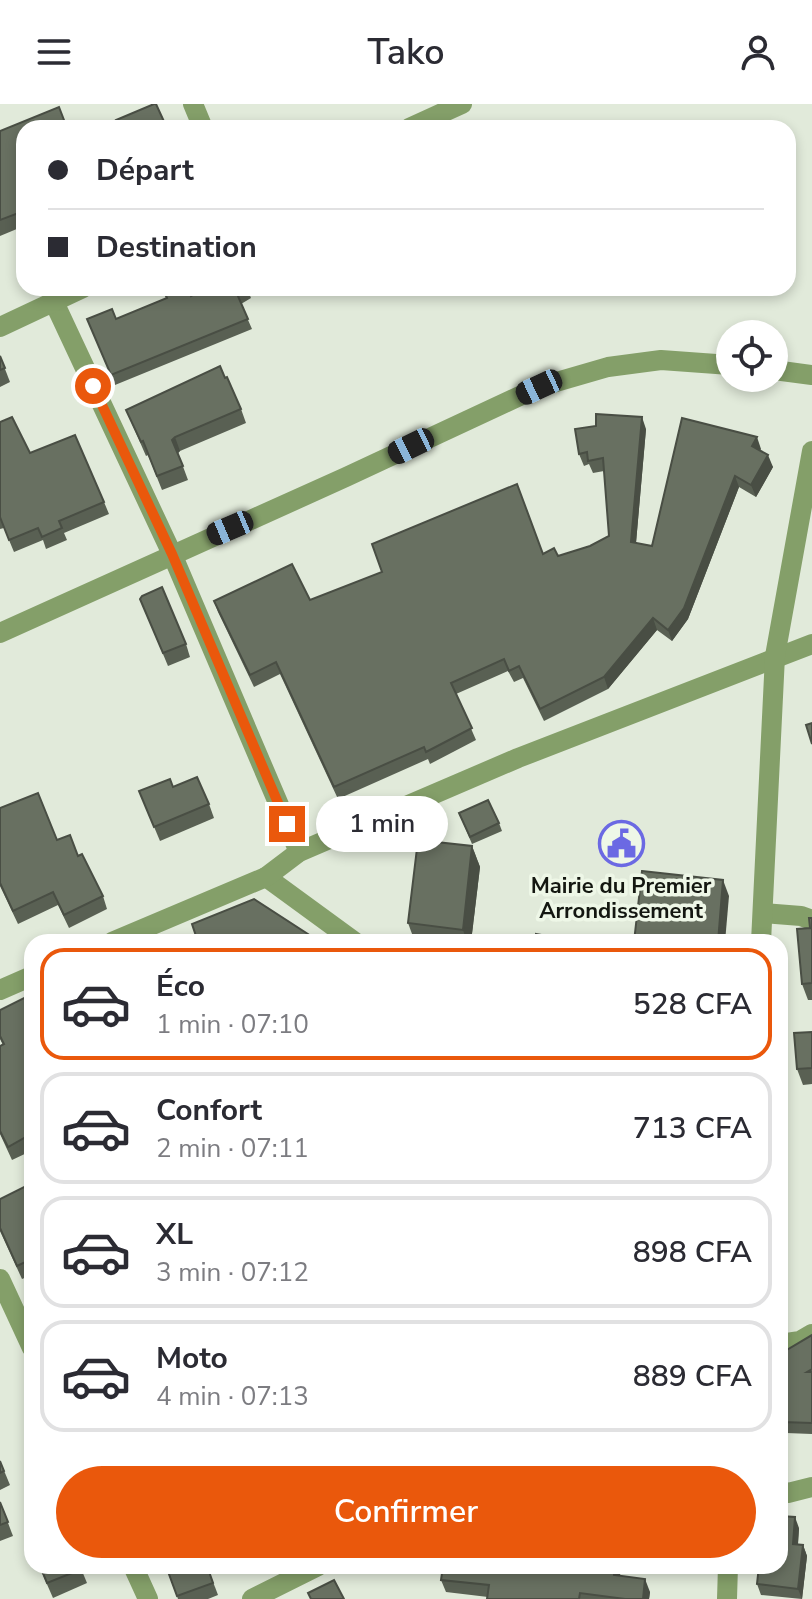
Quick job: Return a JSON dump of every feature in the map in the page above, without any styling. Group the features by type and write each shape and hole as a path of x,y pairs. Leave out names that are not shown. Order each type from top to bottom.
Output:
{"street":[{"path":"427,120 462,104"},
{"path":"0,327 66,296"},
{"path":"54,302 172,554 299,852"},
{"path":"0,633 539,387 608,367 661,360 716,364"},
{"path":"788,372 812,375"},
{"path":"762,934 775,656 812,451"},
{"path":"131,934 266,877 299,852 518,758 812,644"},
{"path":"266,877 344,934"},
{"path":"763,913 801,916 812,920"},
{"path":"0,990 24,980"},
{"path":"0,1279 24,1319"},
{"path":"788,1343 800,1341 812,1334"},
{"path":"788,1493 812,1487"},
{"path":"137,1574 148,1599"},
{"path":"252,1599 302,1574"},
{"path":"728,1574 730,1598"}],"building":[{"path":"156,104 163,120 116,120"},
{"path":"59,107 64,120 27,120"},
{"path":"16,124 16,214 0,220 0,131"},
{"path":"238,296 248,319 111,375 87,319 112,309 116,319 167,298"},
{"path":"220,366 241,409 175,437 172,440 183,466 157,476 126,410"},
{"path":"596,414 642,417 631,542 652,546 682,418 757,437 752,446 768,455 751,485 735,476 684,608 668,630 653,618 604,677 540,709 519,666 509,671 504,659 451,683 472,728 426,752 424,747 334,787 276,662 250,675 214,601 292,564 310,600 382,572 372,544 517,484 543,554 554,548 558,556 590,546 609,536 603,458 588,461 587,452 579,454 575,429 596,426"},
{"path":"12,417 30,453 75,435 104,502 59,521 62,528 42,537 38,528 9,540 0,517 0,422"},
{"path":"162,587 186,644 163,653 140,599"},
{"path":"812,723 812,744 806,725"},
{"path":"197,777 209,804 154,827 139,791 170,779 173,787"},
{"path":"38,793 57,840 70,835 78,856 82,854 103,896 64,915 53,892 13,911 0,883 0,808"},
{"path":"488,800 499,823 470,837 459,813"},
{"path":"418,840 472,846 463,930 408,923"},
{"path":"642,871 723,880 719,934 635,934"},
{"path":"254,899 308,934 195,934 192,924"},
{"path":"809,918 812,918 812,983 802,984 797,929 810,928"},
{"path":"24,998 24,1138 8,1147 0,1131 0,1046 4,1044 0,1036 0,1010"},
{"path":"812,1032 812,1068 797,1069 794,1033"},
{"path":"24,1187 24,1263 17,1266 0,1228 0,1199"},
{"path":"812,1335 812,1369 807,1372 812,1372 812,1423 788,1422 788,1349"},
{"path":"0,1502 8,1522 0,1525"},
{"path":"788,1517 795,1517 793,1544 803,1545 798,1589 757,1584 758,1574 788,1574"},
{"path":"43,1574 70,1574 47,1583"},
{"path":"169,1574 210,1574 213,1583 177,1596"},
{"path":"442,1574 614,1574 645,1579 643,1599 580,1593 579,1599 487,1599 489,1585 441,1580"},
{"path":"334,1580 344,1599 311,1599 308,1593"}],"place":[{"name":"Mairie du Premier Arrondissement","path":"621,844"}],"route":[{"path":"93,386 172,554 287,824"}]}
